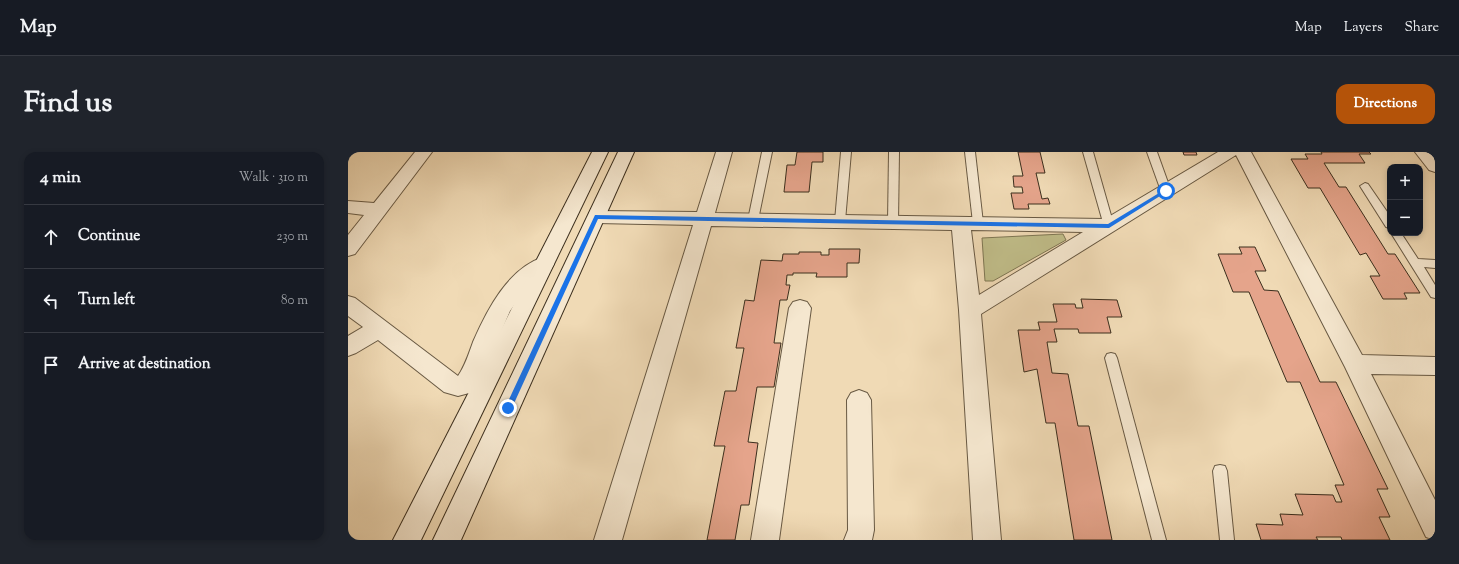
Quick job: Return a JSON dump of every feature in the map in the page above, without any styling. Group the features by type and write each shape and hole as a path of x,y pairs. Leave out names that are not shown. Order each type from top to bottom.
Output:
{"street":[{"path":"348,249 424,152"},
{"path":"407,540 600,152"},
{"path":"447,540 626,152"},
{"path":"608,540 724,152"},
{"path":"970,310 1230,152"},
{"path":"1243,152 1355,364 1435,528"},
{"path":"1423,152 1435,166"},
{"path":"348,207 378,210"},
{"path":"597,217 1109,226"},
{"path":"969,223 970,310 987,540"},
{"path":"348,304 452,385 464,385 470,378 492,325 504,304 517,286 544,264"},
{"path":"765,540 800,308"},
{"path":"348,347 379,328"},
{"path":"1355,364 1435,366"},
{"path":"858,540 861,530 859,400"}],"lane":[{"path":"753,220 768,152"},
{"path":"840,221 846,152"},
{"path":"893,222 894,152"},
{"path":"969,223 970,152"},
{"path":"1088,152 1109,226"},
{"path":"1152,152 1166,191"},
{"path":"1365,186 1387,219"},
{"path":"1398,236 1435,294"},
{"path":"1415,264 1435,264"},
{"path":"1111,358 1159,540"},
{"path":"1220,472 1227,540"}],"shaded area":[{"path":"1063,234 1066,240 993,281 985,281 982,238"}],"building":[{"path":"797,152 823,152 823,162 812,162 809,192 784,192 787,165 795,165"},
{"path":"1018,152 1040,152 1045,173 1036,173 1042,199 1048,198 1050,204 1028,204 1029,209 1014,209 1011,193 1023,193 1022,187 1014,187 1013,176 1023,176"},
{"path":"1183,152 1196,152 1197,155 1184,155"},
{"path":"1321,152 1369,152 1371,154 1359,154 1365,163 1324,163 1339,187 1346,187 1388,254 1395,254 1420,293 1404,293 1407,299 1383,299 1370,276 1380,276 1366,253 1360,255 1320,188 1308,188 1291,159 1308,159 1305,154 1322,154"},
{"path":"1239,247 1255,247 1266,271 1255,271 1264,290 1278,291 1320,382 1336,382 1388,489 1377,489 1390,517 1379,517 1390,540 1342,540 1341,537 1316,537 1318,540 1261,540 1256,524 1283,525 1280,514 1303,515 1295,494 1333,495 1336,502 1342,502 1335,485 1344,485 1300,382 1287,382 1249,292 1233,292 1218,254 1242,254"},
{"path":"829,249 860,249 859,263 847,263 847,277 816,277 817,273 793,273 793,275 787,275 786,285 790,285 787,300 780,300 774,343 781,343 774,387 757,387 748,442 758,443 749,505 741,505 735,540 707,540 725,446 714,446 725,391 736,391 744,348 736,348 745,300 754,301 761,260 782,261 783,254 799,254 799,252 821,252 821,255 829,255"},
{"path":"1081,299 1117,300 1122,317 1107,317 1111,333 1079,333 1078,329 1054,329 1057,342 1047,342 1052,373 1068,374 1078,426 1089,426 1112,540 1074,540 1055,423 1046,423 1037,369 1024,372 1018,330 1040,330 1038,322 1057,322 1053,304 1075,304 1076,308 1083,308"}],"route":[{"path":"508,408 597,217 1109,226 1166,191"}]}
